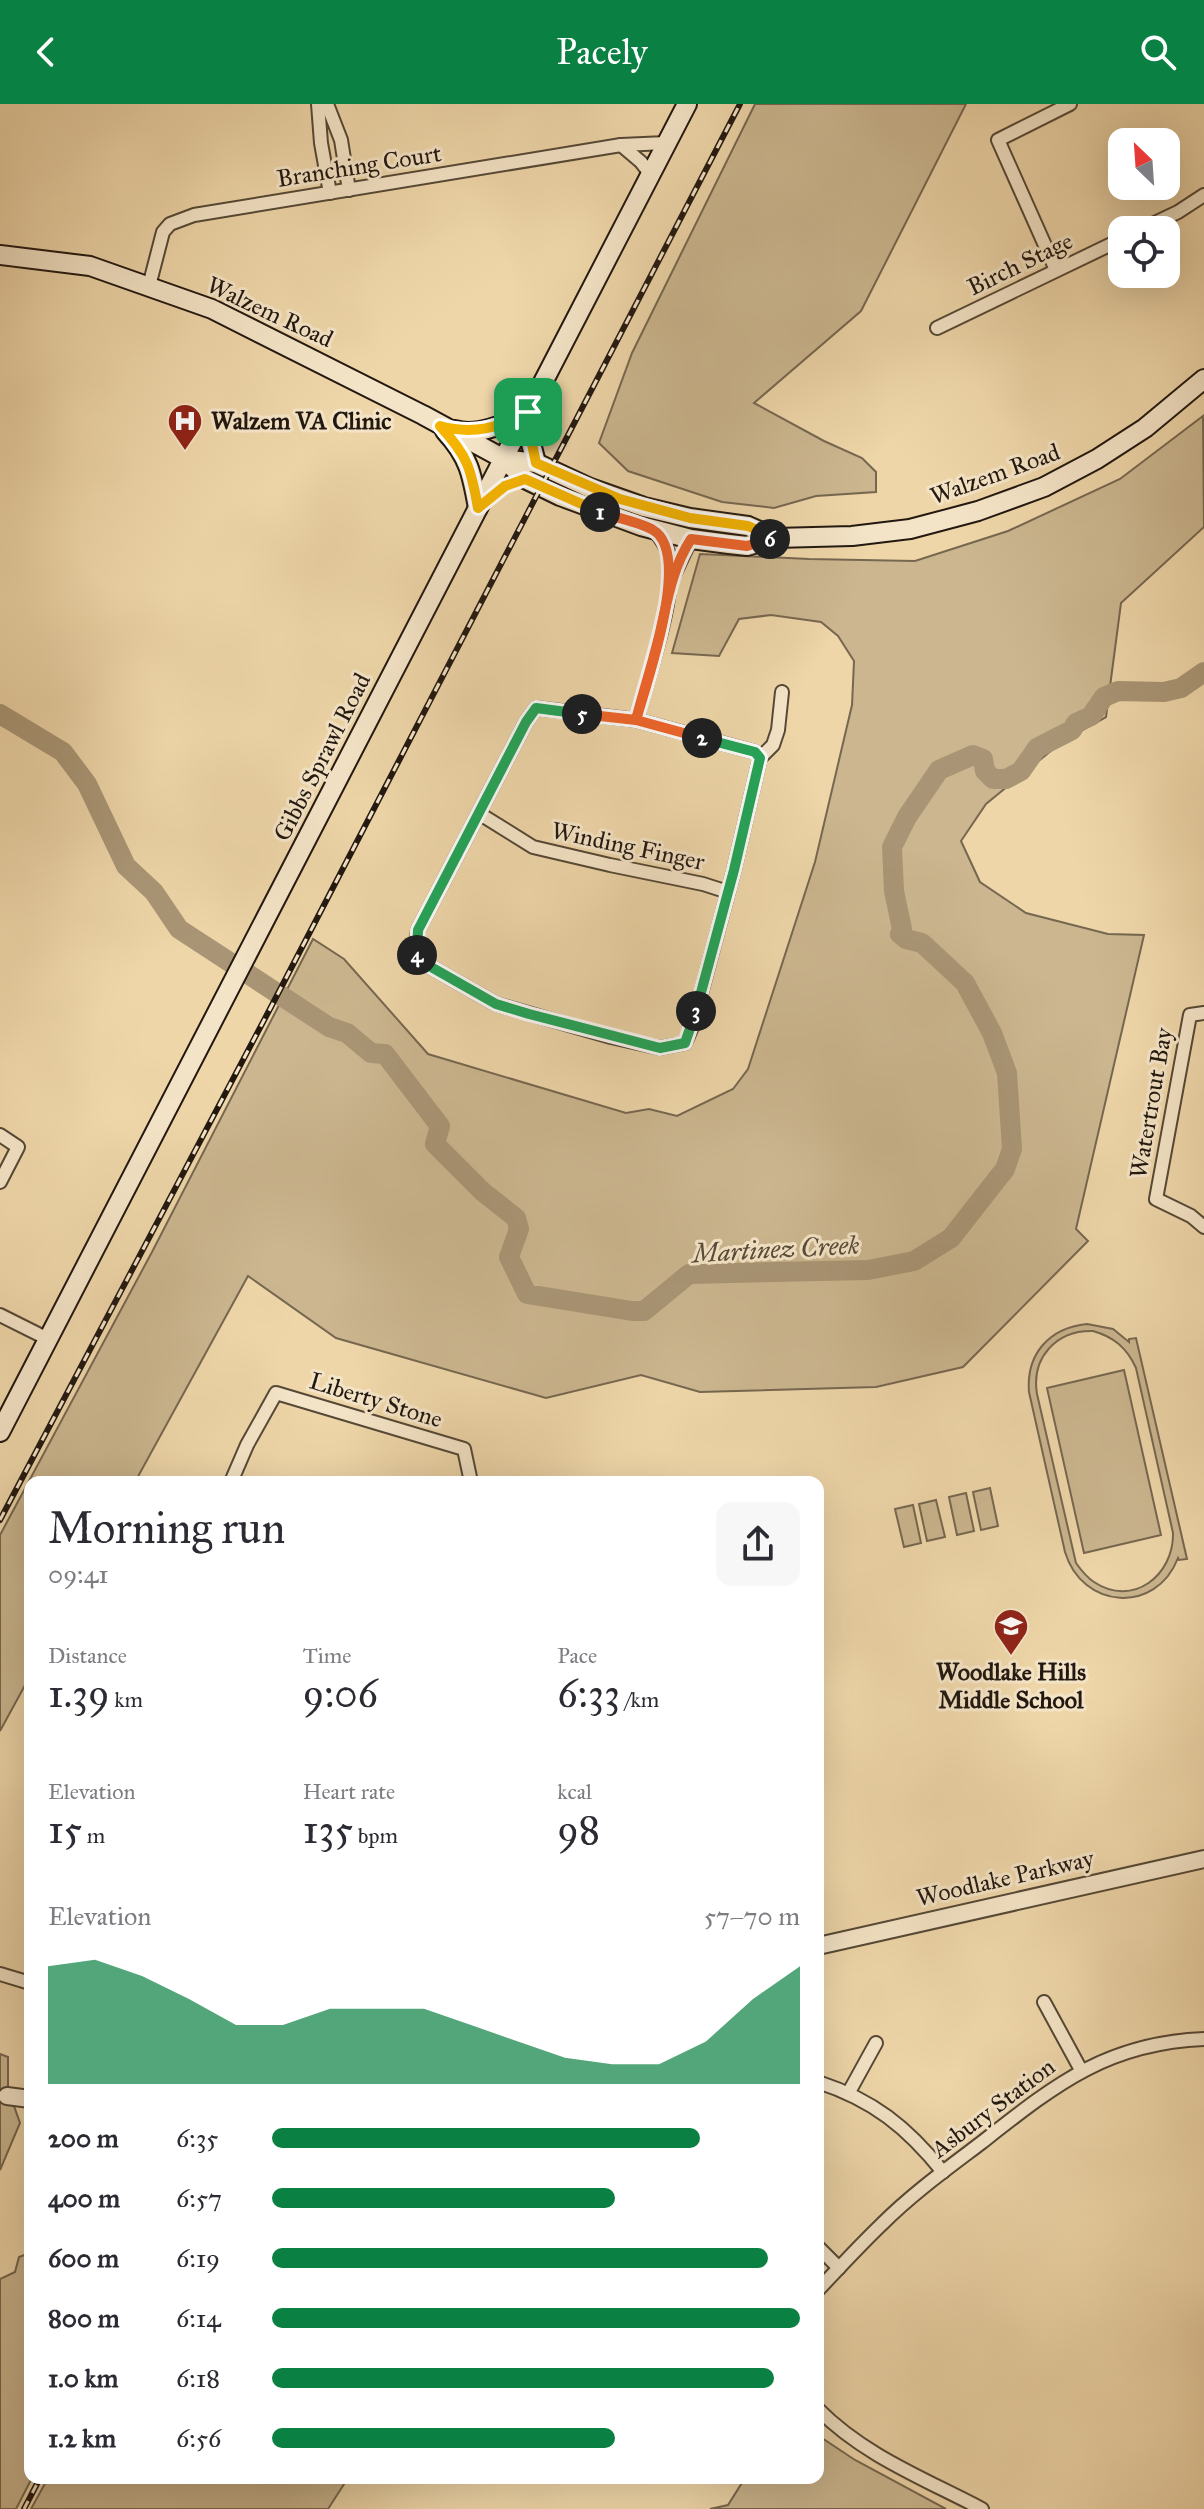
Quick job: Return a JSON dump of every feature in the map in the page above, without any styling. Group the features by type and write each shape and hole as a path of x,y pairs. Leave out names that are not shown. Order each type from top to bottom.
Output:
{"main road":[{"name":"Gibbs Sprawl Road","path":"0,1432 687,104"},
{"name":"Walzem Road","path":"0,255 90,266 212,309 530,471 690,518 748,526 775,538"},
{"name":"Walzem Road","path":"530,471 582,505 691,539 747,546 775,538 852,536 910,529 978,511 1044,487 1097,459 1145,428 1204,379"},
{"path":"440,426 462,432 488,428 515,420 528,412"},
{"path":"440,426 454,441 472,471 478,508 530,471 528,412"}],"street":[{"path":"318,104 330,193"},
{"path":"327,104 341,140 349,190"},
{"path":"1056,270 998,140 1070,104"},
{"name":"Branching Court","path":"149,286 163,232 170,224 194,215 621,145 666,143"},
{"path":"621,145 652,176"},
{"path":"1170,216 1204,195"},
{"name":"Birch Stage","path":"937,328 1108,246"},
{"path":"636,720 661,628 669,585 668,552 655,530"},
{"path":"669,585 691,539"},
{"path":"760,758 755,752 636,720 536,708 418,930 417,959 496,1004 660,1048 685,1043 728,892 760,758 776,738 782,692"},
{"name":"Winding Finger","path":"480,814 533,847 728,892"},
{"name":"Watertrout Bay","path":"1204,1013 1190,1015 1156,1199 1191,1216 1204,1227"},
{"path":"0,1135 18,1147 0,1182"},
{"path":"0,1315 48,1339"},
{"name":"Liberty Stone","path":"234,1476 276,1393 464,1449 470,1476"},
{"name":"Woodlake Parkway","path":"824,1945 1204,1859"},
{"path":"0,1974 24,1981"},
{"path":"1044,2002 1081,2070"},
{"name":"Asbury Station","path":"824,2284 883,2222 1053,2087 1081,2070 1146,2045 1204,2039"},
{"path":"849,2092 876,2043"},
{"path":"824,2084 849,2092 903,2129 943,2172"},
{"path":"7,2096 24,2098"},
{"path":"824,2253 839,2268"},
{"path":"824,2415 861,2446 982,2509"}],"shaded area":[{"path":"755,104 966,104 861,311 754,403 862,458 876,472 876,492 816,496 774,508 722,502 628,471 599,443 632,353"},
{"path":"1203,416 1204,527 1121,603 1106,717 1063,741 986,804 961,841 980,882 1026,913 1108,934 1144,935 1076,1229 1088,1241 963,1367 876,1387 700,1392 641,1375 546,1398 336,1338 248,1276 138,1476 32,1476 152,1252 313,939 344,959 428,1054 626,1113 649,1109 677,1116 733,1089 748,1069 815,862 852,705 854,661 838,636 821,622 771,615 739,619 719,656 672,653 700,554 915,561 1008,531 1120,479"},
{"path":"1087,1324 1113,1329 1129,1342 1129,1339 1136,1338 1187,1559 1178,1558 1168,1576 1153,1589 1137,1596 1120,1598 1102,1594 1087,1585 1074,1571 1065,1552 1029,1392 1029,1378 1031,1366 1043,1345 1061,1331","holes":["1080,1332 1101,1333 1124,1349 1136,1368 1173,1533 1167,1562 1159,1574 1136,1589 1123,1591 1094,1582 1076,1563 1037,1394 1036,1381 1042,1358 1057,1341"]},
{"path":"1124,1370 1161,1535 1084,1553 1047,1388"},
{"path":"990,1488 998,1526 981,1530 973,1492"},
{"path":"24,1490 24,1687 0,1731 0,1535"},
{"path":"966,1493 974,1531 957,1535 949,1497"},
{"path":"936,1500 945,1537 927,1541 919,1504"},
{"path":"913,1505 921,1543 904,1547 895,1509"},
{"path":"0,2054 8,2057 8,2089 20,2123 0,2170"},
{"path":"24,2255 24,2484 29,2484 16,2509 0,2509 0,2279 15,2272 19,2257"},
{"path":"824,2439 855,2460 946,2509 710,2509 728,2505 741,2484 824,2484"},
{"path":"45,2484 344,2484 328,2509 31,2509"}],"waterway":[{"name":"Martinez Creek","path":"0,714 63,752 87,784 126,866 154,892 179,929 329,1027 347,1033 371,1053 385,1054 440,1126 435,1144 483,1192 516,1218 519,1229 509,1257 527,1294 644,1311 689,1274 868,1270 914,1261 951,1238 1005,1169 1012,1149 1007,1073 992,1033 965,983 922,943 900,934 902,929 894,891 892,847 907,817 939,770 973,755 983,759 985,771 993,779 1006,779 1021,771 1037,748 1091,716 1104,697 1118,691 1164,692 1181,688 1204,672"}],"railway":[{"path":"0,1520 271,1007 740,104"},
{"path":"24,2509 37,2484"}],"place":[{"name":"Walzem VA Clinic","path":"185,452"},
{"name":"Woodlake Hills Middle School","path":"1011,1657"}],"route":[{"path":"528,412 515,420 488,428 462,432 440,426 454,441 472,471 478,508 505,486 525,479 582,505 655,530 668,552 669,585 661,628 636,720 755,752 760,758 728,892 685,1043 660,1048 496,1004 417,959 418,930 536,708 636,720 661,628 669,585 691,539 747,546 775,538 748,526 690,518 644,507 590,488 536,463 528,412"}]}
